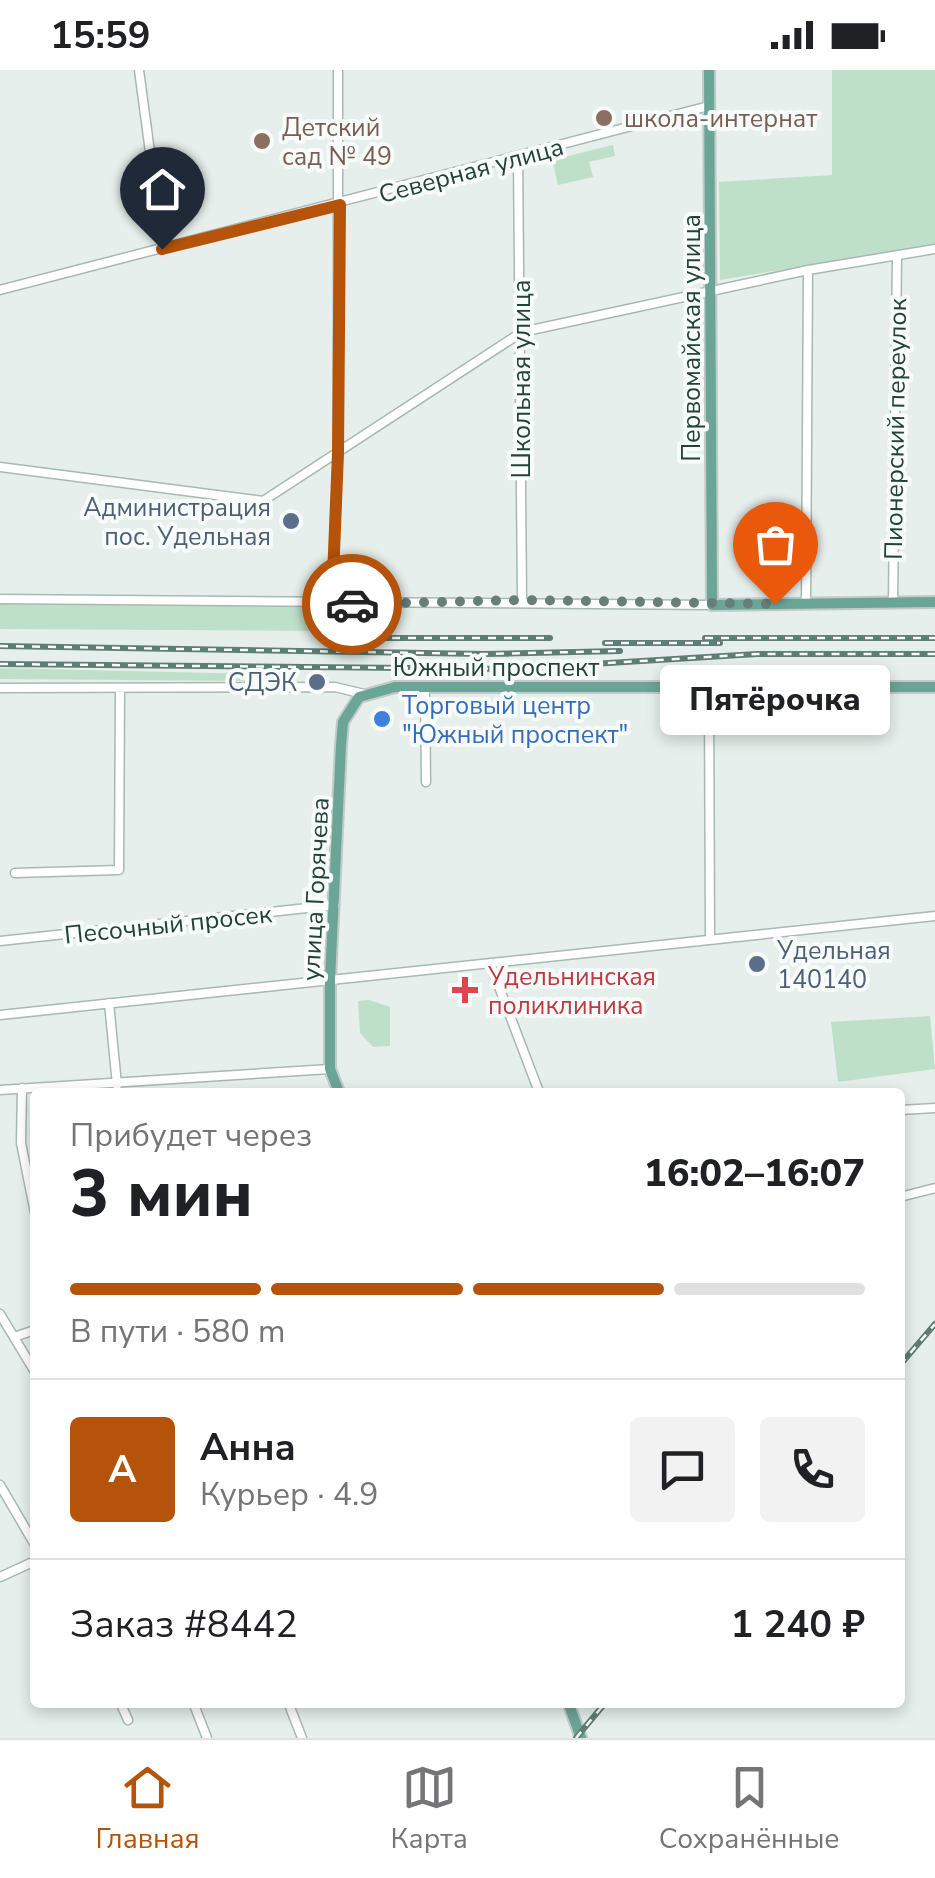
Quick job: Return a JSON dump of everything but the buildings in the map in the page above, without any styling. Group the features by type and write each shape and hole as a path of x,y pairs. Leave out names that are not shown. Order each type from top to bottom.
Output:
{"main road":[{"name":"Первомайская улица","path":"709,70 712,605"},
{"path":"712,605 935,602"},
{"name":"Южный проспект","path":"364,694 382,688 424,687 935,687"},
{"name":"улица Горячева","path":"337,1088 330,1069 330,980 342,730 349,710 364,694"},
{"path":"570,1708 581,1738"}],"street":[{"path":"139,70 162,249"},
{"path":"332,602 338,453 338,70"},
{"name":"Северная улица","path":"0,290 340,205 709,106"},
{"name":"Школьная улица","path":"518,157 522,600"},
{"path":"0,468 263,501 522,332 808,270 935,249"},
{"name":"Пионерский переулок","path":"893,602 897,256"},
{"path":"806,604 808,270"},
{"path":"0,599 380,605 522,600 712,605"},
{"path":"709,686 710,940"},
{"name":"Южный проспект","path":"0,688 335,687 364,694"},
{"path":"424,687 426,782"},
{"path":"15,873 119,870 120,688"},
{"name":"Песочный просек","path":"0,941 335,906"},
{"path":"0,1015 935,916"},
{"path":"490,963 537,1088"},
{"path":"108,1004 122,1087"},
{"path":"0,1090 122,1087 330,1069"},
{"path":"22,1088 22,1143 30,1186"},
{"path":"905,1110 935,1108"},
{"path":"905,1196 935,1188"},
{"path":"0,1314 30,1364"},
{"path":"14,1337 30,1332"},
{"path":"0,1485 30,1536"},
{"path":"0,1577 30,1562"},
{"path":"123,1708 128,1720"},
{"path":"195,1708 207,1738"},
{"path":"290,1708 302,1738"}],"green space":[{"path":"832,70 935,70 935,244 720,280 719,182 832,175"},
{"path":"613,145 615,156 589,162 593,177 558,185 552,160"},
{"path":"0,604 328,607 329,631 0,629"},
{"path":"0,668 255,674 255,681 0,679"},
{"path":"369,1000 390,1007 390,1046 373,1047 360,1033 358,1001"},
{"path":"930,1016 935,1069 838,1082 831,1022"}],"railway":[{"path":"360,638 550,638"},
{"path":"705,638 935,638"},
{"path":"605,643 720,643"},
{"path":"0,646 485,654 620,651"},
{"path":"0,664 510,669 757,654 935,654"},
{"path":"905,1359 935,1324"},
{"path":"576,1738 601,1708"}],"way so far":[{"path":"352,604 522,600 775,604"}],"place":[{"name":"школа-интернат","path":"604,118"},
{"name":"Детский сад № 49","path":"262,141"},
{"name":"Администрация пос. Удельная","path":"291,521"},
{"name":"Пятёрочка","path":"775,604"},
{"name":"СДЭК","path":"317,682"},
{"name":"Торговый центр \"Южный проспект\"","path":"382,719"},
{"name":"Удельная 140140","path":"757,964"},
{"name":"Удельнинская поликлиника","path":"465,990"}],"route":[{"path":"162,249 340,205 332,602 352,604"}]}
